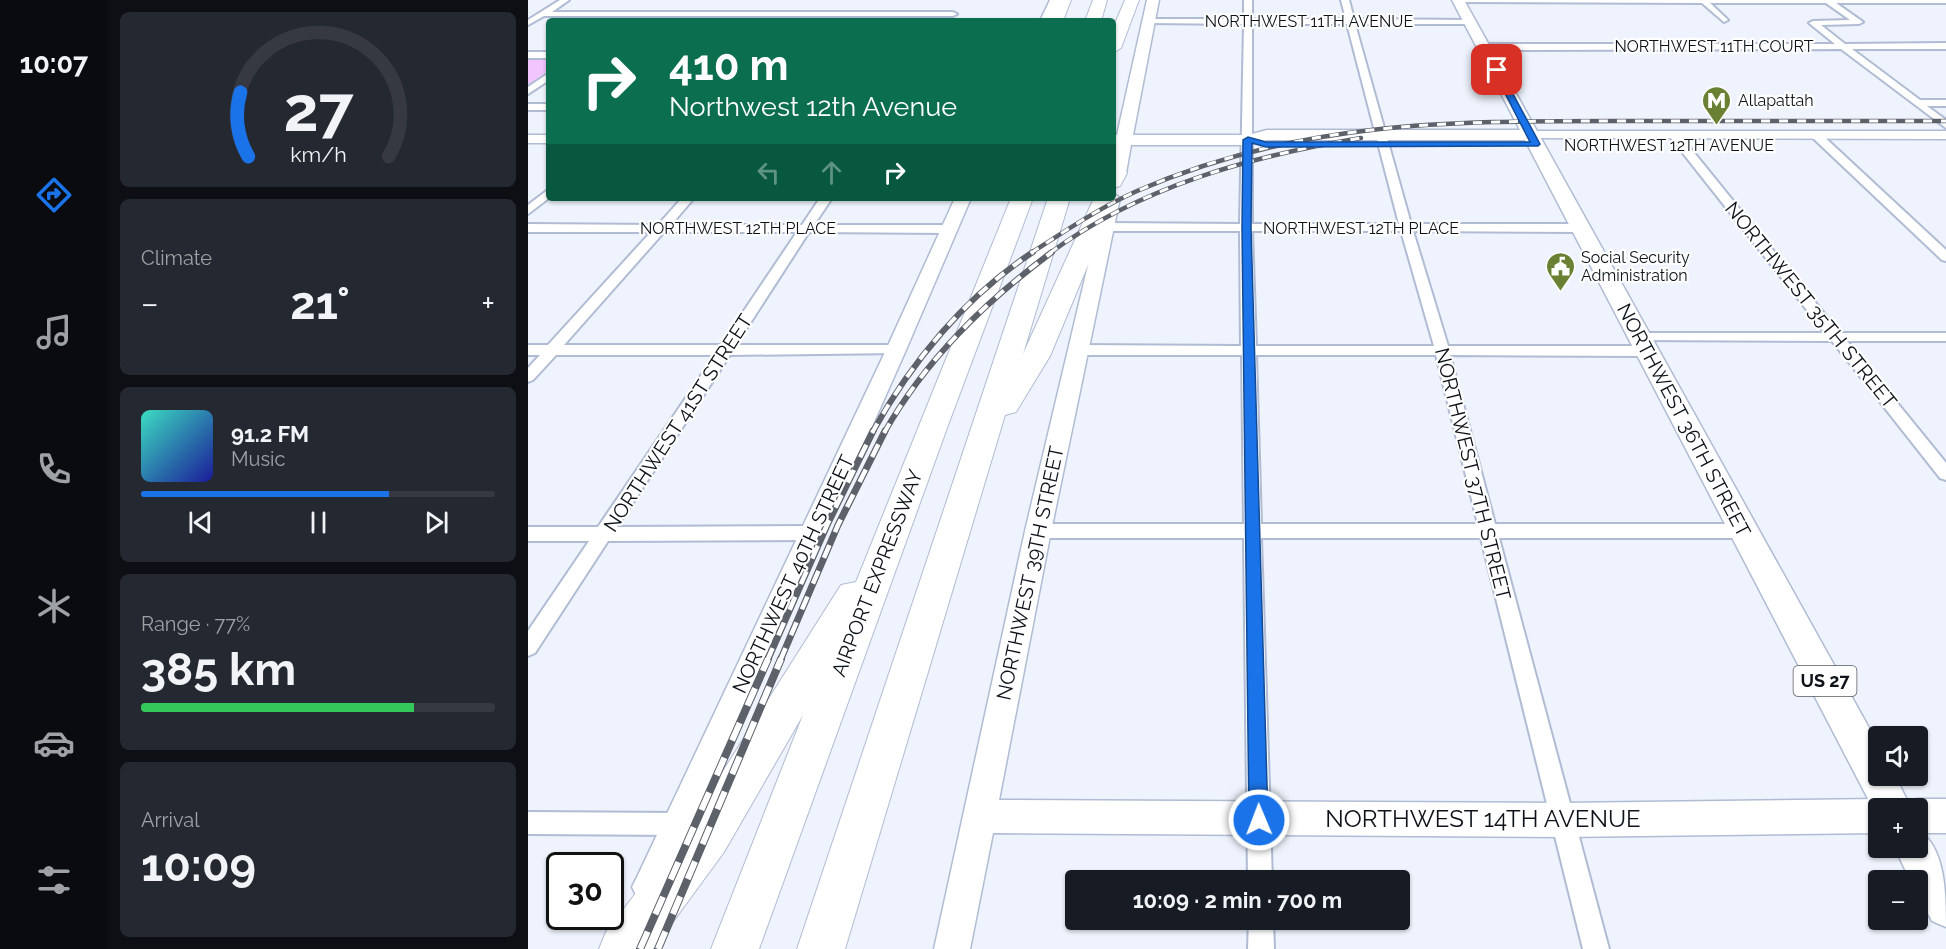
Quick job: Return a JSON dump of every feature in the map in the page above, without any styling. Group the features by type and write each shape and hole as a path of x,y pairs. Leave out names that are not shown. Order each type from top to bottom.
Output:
{"highway":[{"path":"1056,18 1064,0"},
{"path":"1069,18 1073,0"},
{"path":"1084,18 1088,0"},
{"path":"1094,18 1100,0"},
{"path":"1107,18 1113,0"},
{"path":"1116,40 1132,0"},
{"name":"AIRPORT EXPRESSWAY","path":"735,949 908,491 1021,201"},
{"path":"821,949 1058,201"},
{"path":"986,433 1024,381 1055,319 1104,201"},
{"path":"622,949 708,836 750,769 847,609 908,491"}],"main road":[{"path":"1047,18 1056,0"},
{"name":"NORTHWEST 39TH STREET","path":"1116,168 1119,140 1153,0"},
{"name":"NORTHWEST 36TH STREET","path":"1458,0 1888,798"},
{"name":"NORTHWEST 12TH AVENUE","path":"1822,141 1946,135"},
{"path":"528,139 546,139"},
{"name":"NORTHWEST 12TH AVENUE","path":"1119,140 1248,140 1266,144 1382,140 1822,141 1946,145"},
{"name":"NORTHWEST 40TH STREET","path":"622,949 896,350 962,201"},
{"name":"NORTHWEST 39TH STREET","path":"952,949 1038,531 1112,201"},
{"name":"NORTHWEST 14TH AVENUE","path":"980,816 1259,820 1562,820 1868,816"},
{"path":"1928,816 1946,816"},
{"path":"1919,858 1946,907"}],"street":[{"path":"528,23 565,0"},
{"path":"1248,0 1246,228 1251,350 1260,870"},
{"name":"NORTHWEST 37TH STREET","path":"1344,0 1442,351 1596,949"},
{"path":"1458,0 1946,1"},
{"path":"1703,0 1724,20"},
{"path":"1828,1 1859,22 1813,23 1946,124"},
{"path":"646,14 656,7"},
{"path":"746,18 759,7"},
{"path":"855,14 861,7"},
{"path":"542,14 953,14"},
{"name":"NORTHWEST 11TH AVENUE","path":"1149,21 1469,22"},
{"name":"NORTHWEST 11TH COURT","path":"1483,46 1946,46"},
{"path":"528,55 546,55"},
{"path":"528,91 546,78"},
{"path":"1918,103 1946,103"},
{"path":"528,107 546,107"},
{"name":"NORTHWEST 35TH STREET","path":"1679,141 1946,474"},
{"path":"1822,141 1946,257"},
{"path":"528,211 546,195"},
{"path":"528,377 685,201"},
{"name":"NORTHWEST 41ST STREET","path":"528,647 824,201"},
{"name":"NORTHWEST 12TH PLACE","path":"1107,227 1580,228"},
{"name":"NORTHWEST 12TH PLACE","path":"528,228 948,229"},
{"path":"1077,350 1442,351 1836,337 1946,337"},
{"path":"528,350 896,350"},
{"path":"1038,531 1744,531"},
{"path":"528,534 812,533"},
{"path":"528,823 679,824"},
{"path":"1261,930 1262,949"}],"shaded area":[{"path":"528,58 546,58 546,72 528,85"}],"railway":[{"path":"1031,253 1069,228 1123,198 1198,168 1258,150 1377,129 1437,124 1560,121 1946,121"},
{"path":"1050,253 1122,209 1199,177 1279,154 1361,138"},
{"path":"872,433 922,356 962,310 1008,270 1033,252"},
{"path":"884,433 938,356 1003,291 1052,252"},
{"path":"767,661 827,525 872,433"},
{"path":"780,661 838,525 884,433"},
{"path":"640,949 768,659"},
{"path":"658,949 781,659"}],"place":[{"name":"Allapattah","path":"1717,126"},
{"name":"Social Security Administration","path":"1560,292"}],"route":[{"path":"1259,820 1251,350 1246,228 1248,140 1266,144 1535,144 1497,70"}]}
